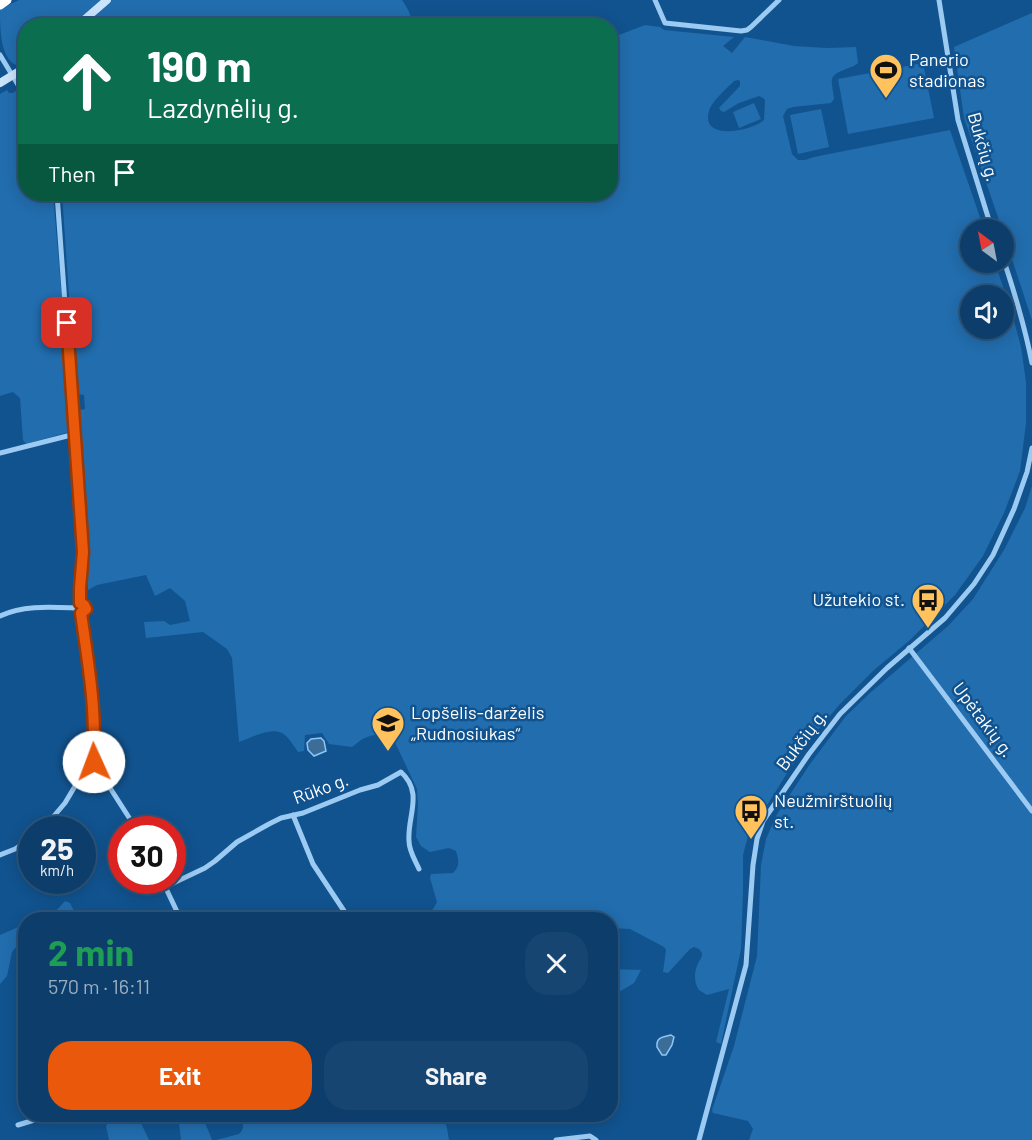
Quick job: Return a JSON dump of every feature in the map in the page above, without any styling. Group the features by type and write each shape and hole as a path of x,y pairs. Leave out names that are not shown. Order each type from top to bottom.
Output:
{"highway":[{"path":"1,2 7,0"}],"street":[{"path":"86,18 107,0"},
{"path":"655,0 664,23 741,31 751,27 779,0"},
{"name":"Bukčių g.","path":"939,0 958,120 989,219"},
{"path":"0,55 18,85"},
{"path":"0,83 18,72"},
{"path":"54,816 96,758 93,754 92,701 81,613 78,612 83,552 58,201"},
{"path":"1008,273 1032,363"},
{"path":"0,453 75,434"},
{"name":"Bukčių g.","path":"699,1140 746,965 753,865 757,839 763,821 821,736 863,690 945,618 974,584 993,555 1014,509 1028,472 1032,448"},
{"path":"0,616 22,609 78,605"},
{"name":"Upėtakių g.","path":"909,648 1032,811"},
{"path":"92,762 127,816"},
{"name":"Rūko g.","path":"186,877 215,861 236,842 281,818 303,813 378,785 401,772 409,780 411,786 413,802 409,843 419,869"},
{"path":"293,815 308,855 345,912"},
{"path":"0,855 18,847"},
{"path":"168,894 177,912"},
{"path":"18,1125 28,1122"},
{"path":"556,1140 590,1136 596,1140"}],"shaded area":[{"path":"19,0 103,0 81,18 18,18 18,64 16,65 4,49 0,9"},
{"path":"112,0 402,0 411,18 91,18"},
{"path":"1032,13 1032,320 1014,265 1014,219 999,219 964,118 954,47"},
{"path":"645,25 660,27 664,30 734,37 723,46 732,53 745,37 794,46 856,47 858,63 836,74 832,79 834,99 831,103 793,107 787,109 783,116 792,154 798,160 950,130 981,219 960,219 960,273 998,273 1002,285 960,285 960,339 1014,339 1014,321 1021,347 1026,382 1026,423 1020,471 1004,513 983,556 955,595 910,640 874,670 816,732 789,770 748,836 743,855 741,949 721,1044 716,1042 729,989 707,995 699,990 695,975 702,955 699,949 694,947 690,949 668,973 663,972 666,950 664,947 630,929 618,928 618,912 429,912 437,902 430,878 431,874 453,873 458,866 456,851 449,848 430,852 421,846 416,837 417,789 391,734 368,737 352,747 329,744 322,733 305,735 304,751 298,752 286,736 277,732 266,732 239,742 232,658 227,649 203,632 146,638 144,622 164,621 170,625 190,621 185,601 170,588 155,596 146,575 97,585 88,590 79,423 79,410 85,409 84,395 78,394 75,380 62,201 618,201 618,35","holes":["734,81 740,81 740,86 719,108 721,111 724,112 739,103 759,96 765,100 764,120 749,128 739,130 719,130 712,127 708,121 713,103"]},
{"name":"Panerio stadionas","path":"923,63 934,118 848,134 838,79"},
{"path":"7,90 9,93 16,91 18,96 18,201 54,201 68,369 67,392 72,429 69,432 26,444 23,440 20,398 13,392 0,396 0,94"},
{"path":"754,103 761,119 739,128 733,112"},
{"path":"821,109 829,147 798,154 790,115"},
{"path":"1032,486 1032,1140 749,1140 753,1129 748,1121 713,1113 712,1110 734,1046 757,956 761,865 766,839 776,816 810,764 846,716 948,626 973,599 1004,550 1025,508"},
{"path":"321,738 326,751 314,756 308,750 307,743 311,739"},
{"path":"65,901 70,903 74,912 54,912"},
{"path":"18,927 18,946 12,952 7,976 0,984 0,935"},
{"path":"618,969 641,970 634,983 618,993"},
{"path":"671,1035 674,1037 672,1045 666,1055 662,1055 657,1047 658,1041"},
{"path":"109,1122 139,1122 149,1140 109,1140 106,1126"},
{"path":"179,1122 205,1122 212,1140 181,1140"},
{"path":"444,1122 449,1140 216,1140 239,1134 243,1123"}],"place":[{"name":"Panerio stadionas","path":"886,99"},
{"name":"Užutekio st.","path":"928,629"},
{"name":"Lopšelis-darželis „Rudnosiukas“","path":"388,752"},
{"name":"Neužmirštuolių st.","path":"751,840"}],"route":[{"path":"67,323 83,552 80,603 86,607 81,613 92,701 93,754 96,756 94,762"}]}
